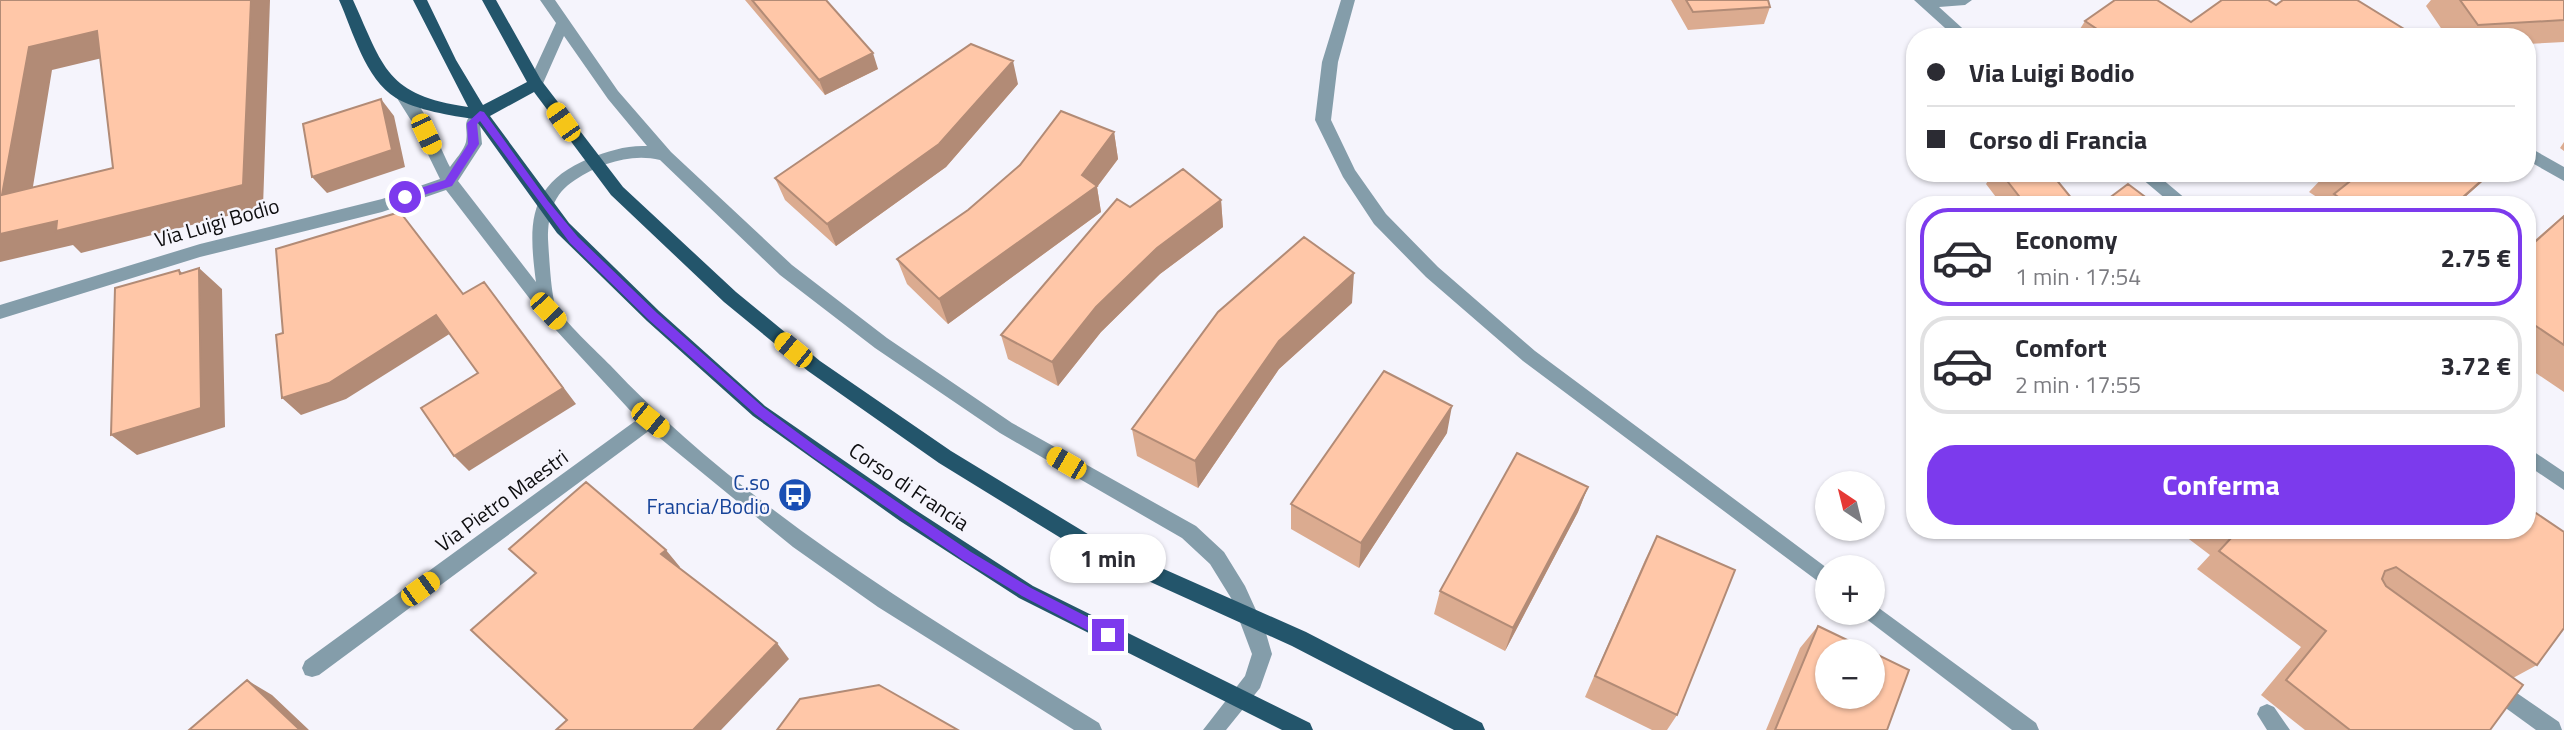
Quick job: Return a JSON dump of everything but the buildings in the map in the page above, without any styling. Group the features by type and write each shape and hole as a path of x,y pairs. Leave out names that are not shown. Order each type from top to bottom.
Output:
{"main road":[{"path":"346,0 375,65 391,86 404,95 463,113 480,114 536,84"},
{"name":"Corso di Francia","path":"420,0 449,60 480,114 545,204 585,251 759,411 817,454 967,556 1026,592 1240,701 1303,730"},
{"path":"489,0 536,84 593,164 617,191 730,297 793,350 874,409 1065,532 1134,567 1308,644 1475,730"}],"street":[{"path":"547,0 562,25 614,95 665,156 786,270 881,343 1006,428 1189,532 1217,558 1259,639 1261,660 1256,677 1240,701 1213,730"},
{"path":"1348,0 1330,62 1323,120 1349,173 1380,219 1432,272 1529,356 1815,570"},
{"path":"1922,1 1965,0"},
{"path":"1922,1 1954,28"},
{"path":"536,84 562,25"},
{"path":"404,95 417,114 448,183 548,311 650,420 800,541 885,601 1092,730"},
{"path":"448,183 474,144 472,123 480,114"},
{"path":"548,311 541,264 545,204 564,180 593,164 627,151 650,151 665,156"},
{"path":"2536,158 2564,175"},
{"path":"2155,182 2173,196"},
{"name":"Via Luigi Bodio","path":"0,312 140,268 264,233 420,194 448,183"},
{"name":"Via Pietro Maestri","path":"312,668 650,420"},
{"path":"2536,462 2564,482"},
{"path":"1885,622 2029,730"},
{"path":"2476,674 2551,730 2564,719"}],"place":[{"name":"C.so Francia/Bodio","path":"795,495"}],"route":[{"path":"405,197 448,183 474,144 472,123 480,114 574,240 706,365 759,411 817,454 967,556 1026,592 1108,635"}]}
